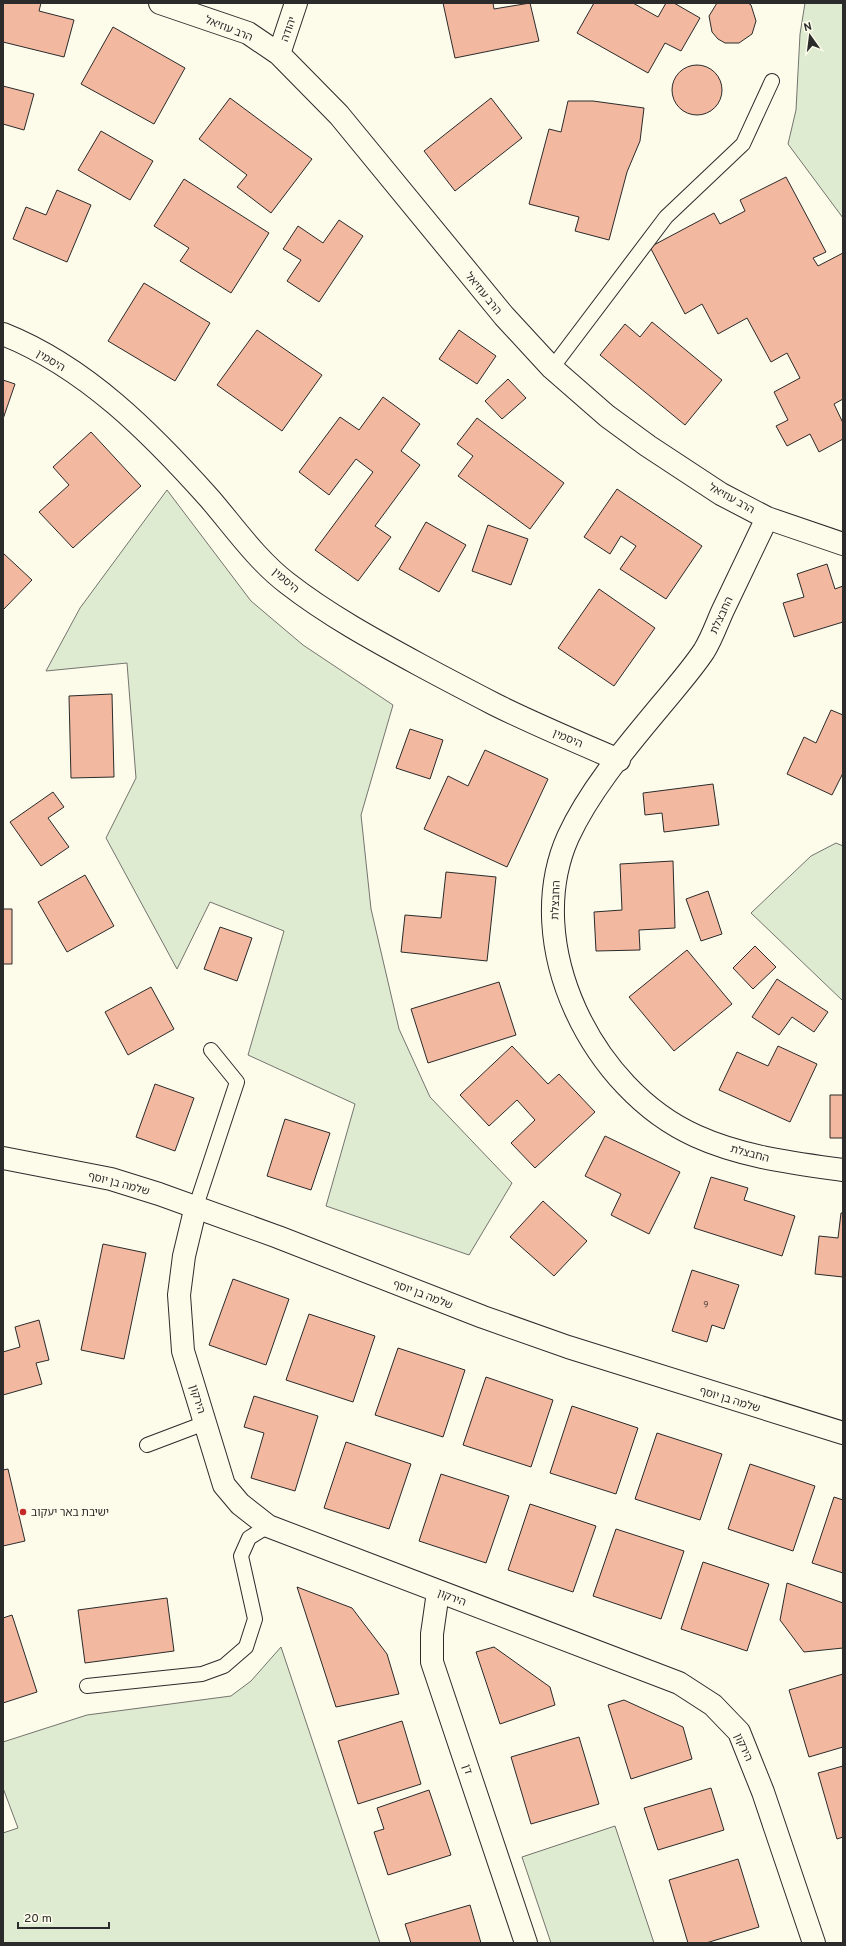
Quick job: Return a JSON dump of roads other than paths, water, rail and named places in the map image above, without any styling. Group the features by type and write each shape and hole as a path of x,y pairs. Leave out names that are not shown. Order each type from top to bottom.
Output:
{"street":[{"name":"הרב עוזיאל","path":"160,3 248,33 279,54 339,115 504,316 552,368 607,416 648,446 721,494 767,518 843,544"},
{"name":"יהודה","path":"279,54 296,3"},
{"name":"היסמין","path":"3,334 60,364 97,390 133,419 171,457 285,582 326,611 379,643 493,704 619,760"},
{"name":"החבצלת","path":"767,518 705,650 583,808 567,840 556,871 553,907 555,942 564,980 583,1025 603,1060 633,1092 663,1118 696,1136 730,1149 778,1160 843,1170"},
{"name":"שלמה בן יוסף","path":"3,1158 111,1179 196,1206 483,1318 632,1369 843,1433"},
{"name":"הירקון","path":"196,1206 184,1256 179,1295 183,1351 224,1485 240,1504 268,1526 679,1683 713,1705 739,1732 763,1792 814,1943"},
{"name":"דן","path":"438,1592 432,1634 432,1662 526,1943"}],"lane":[{"path":"552,368 666,217 705,182 743,144 772,81"},
{"path":"196,1206 237,1082 211,1050"},
{"path":"147,1445 205,1423"},
{"path":"87,1686 202,1674 224,1666 246,1647 255,1619 242,1556 249,1538 268,1526"}],"place":[{"name":"ישיבת באר יעקוב","path":"23,1512"}]}
